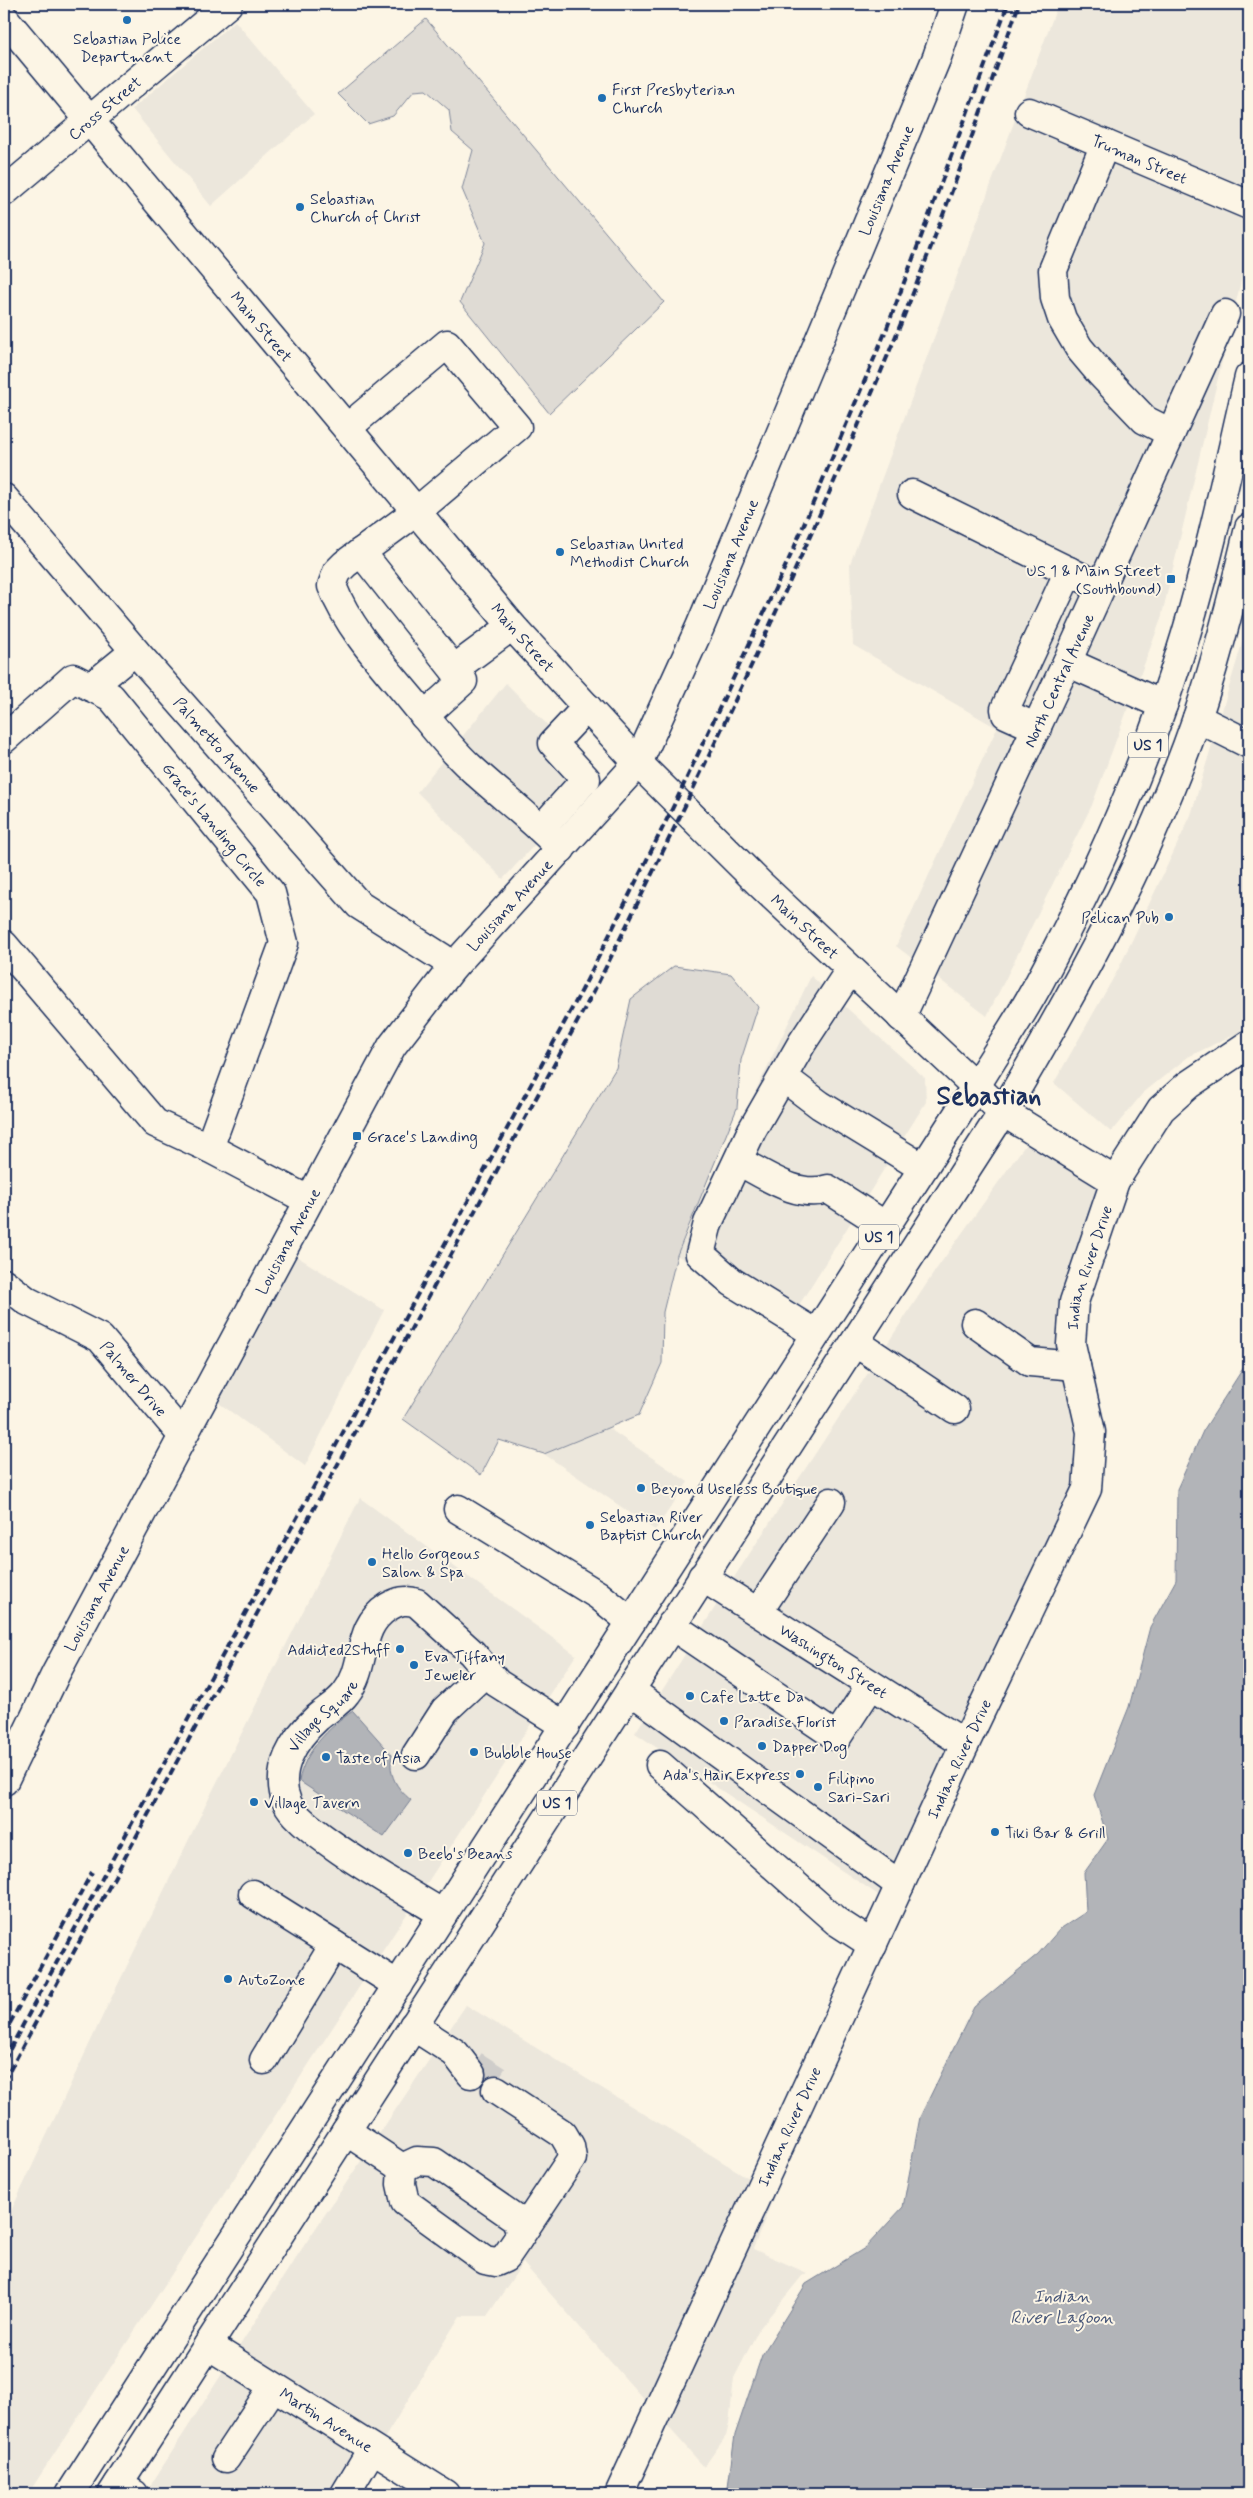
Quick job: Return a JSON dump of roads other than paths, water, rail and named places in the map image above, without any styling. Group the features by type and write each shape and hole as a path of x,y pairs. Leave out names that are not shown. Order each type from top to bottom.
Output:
{"street":[{"name":"Louisiana Avenue","path":"4,1780 56,1673 392,1046 453,967 638,763 700,627 937,57 955,4"},
{"name":"Cross Street","path":"4,192 90,121 221,6"},
{"name":"Main Street","path":"4,18 512,626 638,763 850,970 1004,1112 1115,1181"},
{"name":"Truman Street","path":"1029,112 1249,205"},
{"path":"1104,144 1053,270 1055,298 1062,319 1079,348 1100,373 1146,420 1171,433"},
{"name":"North Central Avenue","path":"901,1017 1037,728 1225,314"},
{"path":"347,428 447,344 516,427 417,512 361,552 337,572 332,586 342,610 358,633 424,716 468,766 542,828 561,849"},
{"name":"US 1","path":"70,2494 976,1086 1040,982 1078,905 1132,787 1163,705 1186,634 1206,561 1249,377"},
{"path":"912,494 1101,587"},
{"name":"Palmetto Avenue","path":"4,498 135,651 359,905 441,957 453,967"},
{"name":"US 1","path":"122,2491 208,2345 671,1625 1004,1112 1070,998 1110,922 1147,843 1197,718 1237,579 1249,528"},
{"path":"361,552 463,681 424,716"},
{"path":"1037,728 1006,714 1005,709 1069,571"},
{"path":"454,669 512,626"},
{"path":"91,687 135,651"},
{"path":"1067,662 1163,705"},
{"name":"Grace's Landing Circle","path":"4,739 73,678 111,697 271,893 284,943 210,1148"},
{"path":"542,828 586,779 553,743 587,707"},
{"path":"1197,718 1249,744"},
{"path":"4,946 155,1124 210,1148 308,1200"},
{"path":"816,1334 732,1282 700,1254 708,1223 752,1130 802,1043 850,970"},
{"name":"Indian River Drive","path":"619,2494 965,1744 1087,1489 1091,1432 1071,1344 1074,1302 1115,1181 1161,1109 1188,1085 1249,1044"},
{"path":"783,1077 820,1105 923,1168"},
{"path":"738,1162 790,1189 817,1193 828,1189 886,1226"},
{"name":"Palmer Drive","path":"4,1283 27,1301 100,1338 182,1435"},
{"path":"975,1323 1030,1362 1076,1366"},
{"path":"855,1342 955,1409"},
{"path":"758,1612 831,1502"},
{"path":"702,1577 698,1554 704,1508"},
{"path":"458,1509 598,1595 631,1622 638,1648 631,1687 900,1885"},
{"name":"Washington Street","path":"702,1577 965,1744"},
{"name":"Village Square","path":"443,1914 308,1827 296,1816 288,1803 283,1789 284,1766 299,1738 316,1719 346,1694 359,1665 367,1630 373,1618 392,1604 406,1600 417,1604 472,1653 497,1683 564,1726"},
{"path":"671,1625 837,1737 871,1685"},
{"path":"416,1754 445,1710 487,1671"},
{"path":"660,1766 836,1921 872,1945"},
{"path":"253,1894 398,1985"},
{"path":"264,2060 334,1945"},
{"path":"413,2026 467,2064"},
{"path":"402,2168 401,2184 405,2202 485,2260 496,2262 505,2258 572,2158 570,2146 563,2134 498,2086"},
{"path":"346,2131 402,2168"},
{"path":"402,2168 417,2161 434,2162 515,2218 520,2229 518,2238"},
{"path":"208,2345 205,2336 205,2319 213,2272"},
{"name":"Martin Avenue","path":"208,2345 445,2494"},
{"path":"226,2458 273,2387"},
{"path":"345,2494 372,2449"}],"water":[{"name":"Indian River Lagoon","path":"1249,1359 1249,2494 727,2494 735,2435 762,2355 806,2284 865,2248 903,2207 920,2117 974,2007 1038,1954 1060,1929 1086,1912 1084,1873 1108,1839 1094,1795 1129,1707 1150,1627 1176,1580 1177,1489 1203,1431"},
{"path":"353,1711 392,1755 391,1768 394,1780 401,1791 411,1800 384,1837 299,1781 306,1760 312,1750 335,1725"}],"tunnel":[{"path":"474,2065 499,2081"}],"railway":[{"path":"4,2060 582,990 676,801 794,548 887,328 1008,4"},
{"path":"4,2081 594,991 634,910 752,665 862,417 929,252 1019,4"},
{"path":"4,2034 92,1872"}],"place":[{"name":"Sebastian Police Department","path":"127,20"},
{"name":"First Presbyterian Church","path":"602,98"},
{"name":"Sebastian Church of Christ","path":"300,207"},
{"name":"Sebastian United Methodist Church","path":"560,552"},
{"name":"US 1 & Main Street (Southbound)","path":"1171,579"},
{"name":"Pelican Pub","path":"1169,917"},
{"name":"Grace's Landing","path":"357,1136"},
{"name":"Beyond Useless Boutique","path":"641,1488"},
{"name":"Sebastian River Baptist Church","path":"590,1525"},
{"name":"Hello Gorgeous Salon & Spa","path":"372,1562"},
{"name":"Addicted2Stuff","path":"400,1649"},
{"name":"Eva Tiffany Jeweler","path":"414,1665"},
{"name":"Cafe Latte Da","path":"690,1696"},
{"name":"Paradise Florist","path":"724,1721"},
{"name":"Dapper Dog","path":"762,1746"},
{"name":"Bubble House","path":"474,1752"},
{"name":"Taste of Asia","path":"326,1757"},
{"name":"Ada's Hair Express","path":"800,1774"},
{"name":"Filipino Sari-Sari","path":"818,1787"},
{"name":"Village Tavern","path":"254,1802"},
{"name":"Tiki Bar & Grill","path":"995,1832"},
{"name":"Beeb's Beans","path":"408,1853"},
{"name":"AutoZone","path":"228,1979"}],"district":[{"name":"Sebastian","path":"989,1095"}]}
